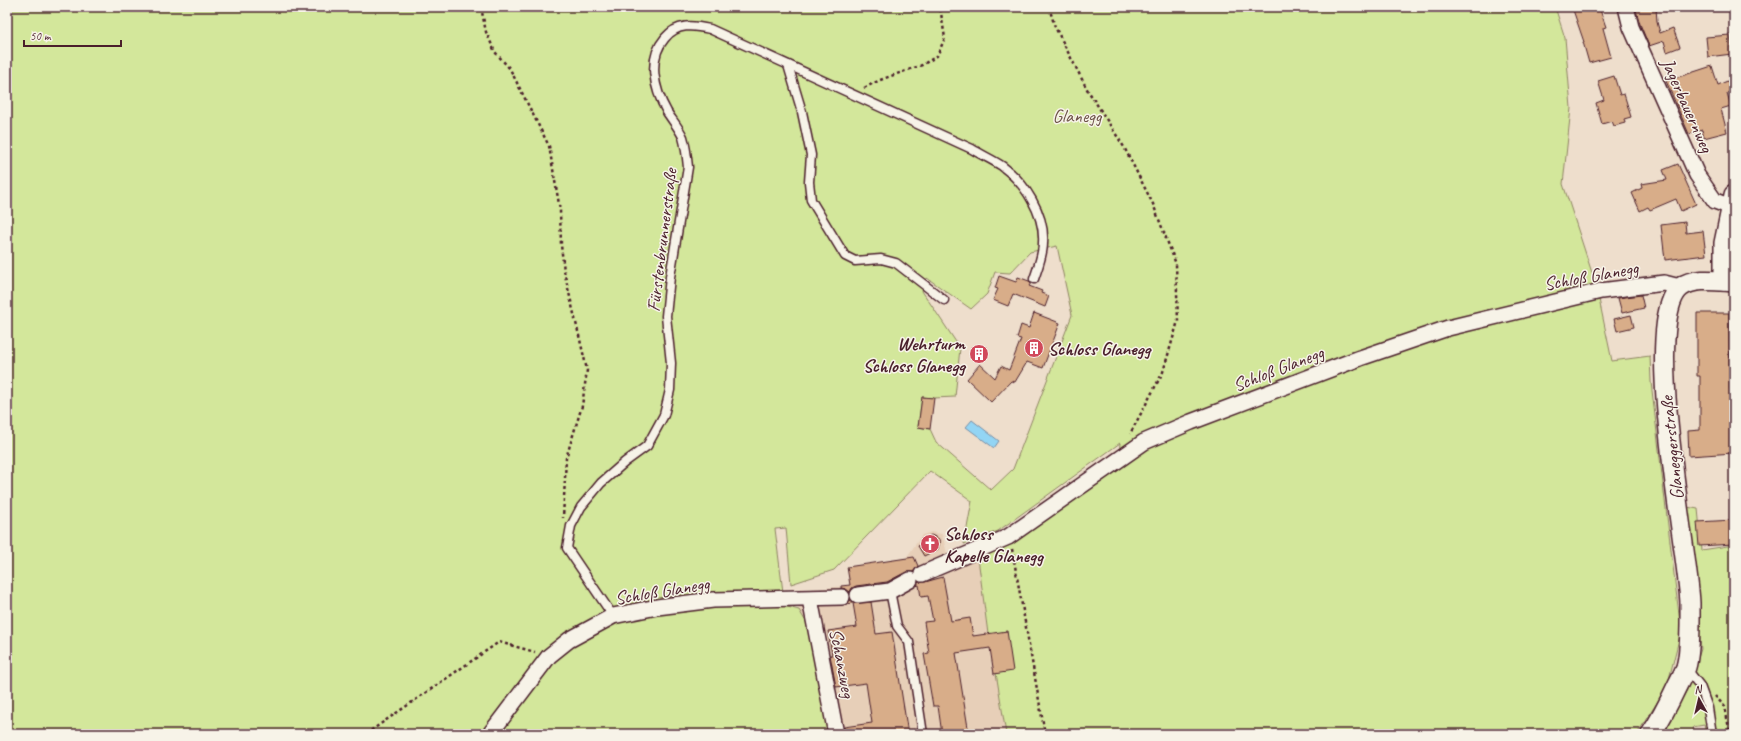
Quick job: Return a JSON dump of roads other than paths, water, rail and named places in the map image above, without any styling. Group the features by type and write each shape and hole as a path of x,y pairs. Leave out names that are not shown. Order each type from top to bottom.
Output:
{"street":[{"name":"Jagerbauernweg","path":"1626,7 1631,27 1697,175 1715,201 1732,201"},
{"path":"1680,287 1692,282 1729,282 1724,243 1732,201"},
{"name":"Schloß Glanegg","path":"858,595 890,591 916,577 1008,538 1144,442 1191,422 1352,361 1448,328 1601,291 1664,283 1680,287"},
{"name":"Glaneggerstraße","path":"1680,287 1672,301 1665,328 1664,379 1675,486 1690,602 1690,626 1686,667"},
{"name":"Schloß Glanegg","path":"490,734 549,656 569,640 613,616 657,606 713,600 810,599 842,597"},
{"name":"Schanzweg","path":"810,599 836,734"},
{"path":"1651,734 1659,723 1686,667"}],"lane":[{"name":"Fürstenbrunnerstraße","path":"613,616 567,548 570,526 582,507 601,483 625,462 647,446 664,415 670,390 671,363 666,316 670,277 688,167 687,152 682,136 667,111 654,76 654,61 657,47 666,36 684,26 697,26 710,29 972,150 1003,167 1025,188 1039,212 1044,242 1042,255 1034,279"},
{"path":"788,65 802,112 811,155 809,182 811,200 845,256 855,261 881,259 896,263 944,300"},
{"path":"890,591 897,626 909,642 923,734"},
{"path":"1686,667 1700,686 1708,708 1712,734"}],"water":[{"path":"972,420 999,441 994,448 966,427"}],"place":[{"name":"Schloss Glanegg","path":"1034,348"},
{"name":"Wehrturm Schloss Glanegg","path":"979,354"},
{"name":"Schloss Kapelle Glanegg","path":"930,544"}],"park label":[{"name":"Glanegg","path":"1077,115"}]}
